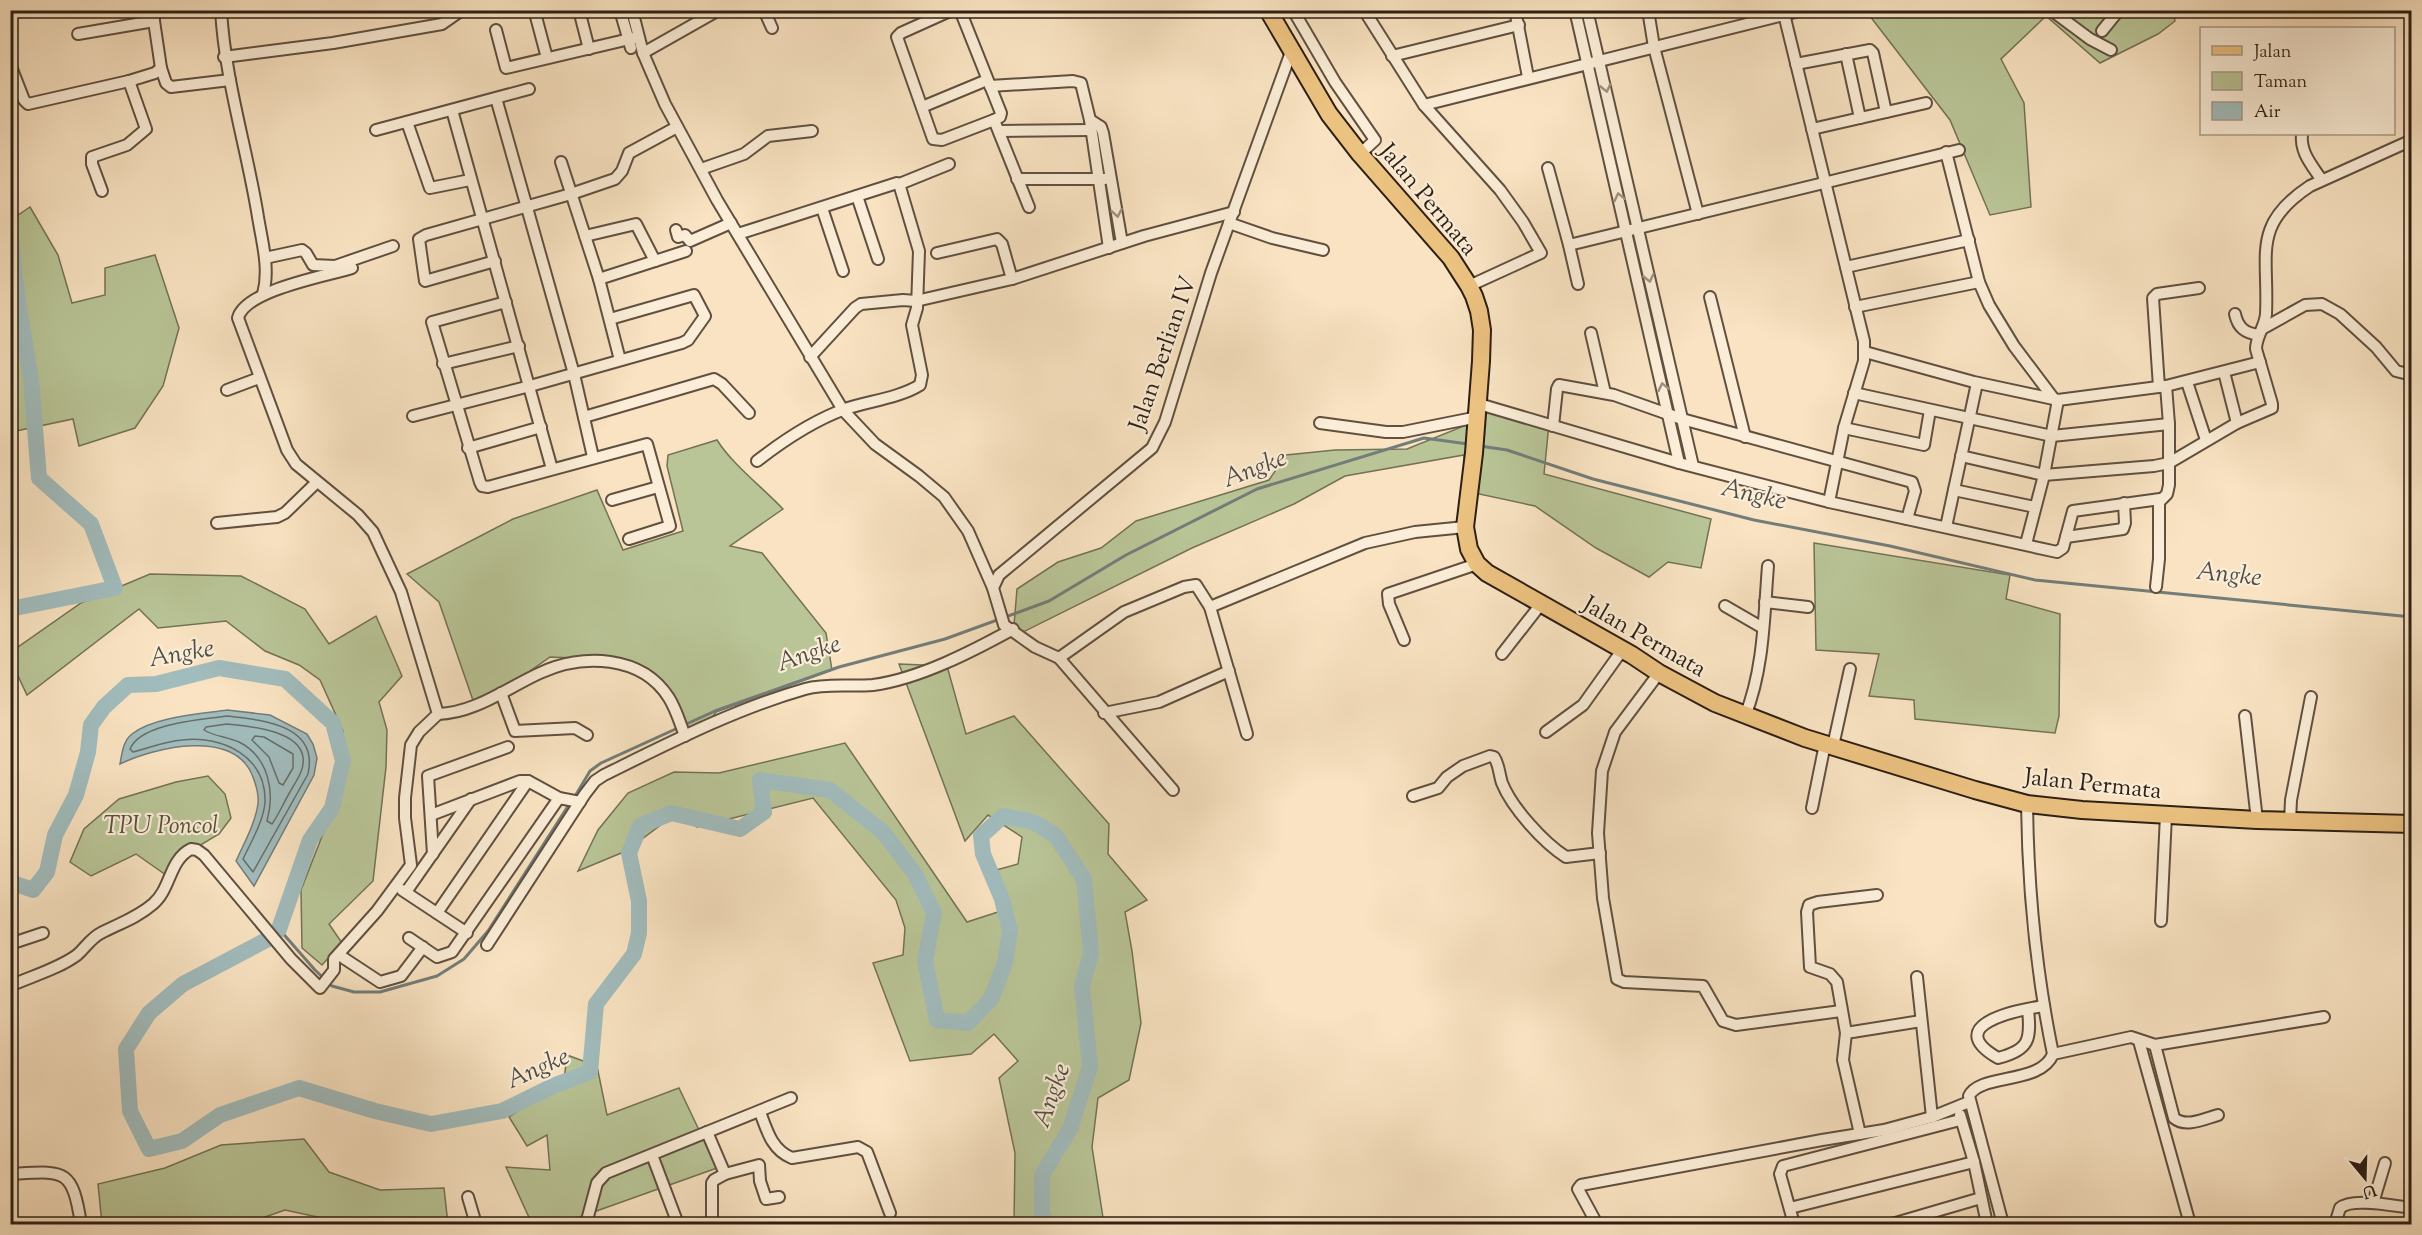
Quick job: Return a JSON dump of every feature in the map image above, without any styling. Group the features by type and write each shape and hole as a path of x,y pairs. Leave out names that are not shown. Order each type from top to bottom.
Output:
{"main road":[{"name":"Jalan Permata","path":"1268,10 1324,106 1360,154 1451,258 1469,285 1479,311 1482,330 1478,416 1465,527 1469,549 1477,564 1487,573 1715,703 1745,716 1829,745 1975,790 2027,804 2082,810 2257,820 2412,825"}],"street":[{"path":"221,10 224,57 249,164 265,258 266,284 263,294"},
{"path":"224,57 333,43 442,24 462,10"},
{"path":"579,10 589,48"},
{"path":"620,10 632,42 644,53 655,85 677,127 731,223 843,410 875,444 944,497 969,531 1008,627 1035,647 1059,658 1104,713 1173,790"},
{"path":"632,10 632,42"},
{"path":"644,53 719,10"},
{"path":"764,10 772,28"},
{"path":"952,10 927,15 897,37 933,140 938,142 997,126 1091,125 1101,127 1122,243"},
{"path":"960,10 1001,113 997,126 1029,207"},
{"path":"1293,10 1335,82 1375,140 1360,154"},
{"path":"1364,10 1424,105 1500,190 1523,222 1540,253 1469,285"},
{"path":"1515,10 1528,77"},
{"path":"1575,10 1594,62"},
{"path":"1587,10 1594,62 1632,230 1679,463"},
{"path":"1648,10 1654,47 1698,214"},
{"path":"1424,105 1528,77 1803,10"},
{"path":"2051,10 2090,39 2111,50"},
{"path":"2102,31 2119,10"},
{"path":"535,13 547,58"},
{"path":"1784,13 1865,352 1844,428 1829,502"},
{"path":"78,34 155,14 161,68 166,83 171,87 230,80"},
{"path":"1278,29 1300,23"},
{"path":"1392,56 1519,25"},
{"path":"496,30 506,68 589,48 632,42"},
{"path":"1796,64 1872,51 1886,112"},
{"name":"Jalan Berlian IV","path":"993,588 999,575 1152,448 1164,422 1211,273 1291,52"},
{"path":"1846,54 1860,118"},
{"path":"10,64 24,100 28,104 129,81 155,73 161,68"},
{"path":"102,191 92,164 92,157 127,144 146,129 129,81"},
{"path":"922,107 988,83 1078,82 1083,87 1091,125 1109,248"},
{"path":"376,130 529,88"},
{"path":"496,98 574,374 593,457"},
{"path":"1812,129 1926,103"},
{"path":"452,110 552,470"},
{"path":"407,122 430,188 470,180"},
{"path":"495,261 425,281 418,243 421,237 615,179 622,171 629,153 677,127"},
{"path":"701,169 744,154 768,136 812,131"},
{"path":"2302,135 2301,145 2305,156 2320,179"},
{"path":"1961,456 2044,475 2169,463 2237,423 2272,407 2256,349 2266,311 2264,256 2270,226 2295,196 2320,179 2395,150 2412,140"},
{"path":"1569,245 1959,150"},
{"path":"1946,152 1978,282 1998,324 2056,399 2052,436 2044,475 2026,544"},
{"path":"561,162 598,279 620,360"},
{"path":"757,461 795,433 843,410 920,385 922,375 912,325 917,308 920,276 919,251 900,187 902,183 949,164"},
{"path":"1548,168 1578,284"},
{"path":"1017,179 1111,179"},
{"path":"738,234 894,184 912,248"},
{"path":"857,196 878,259"},
{"path":"822,208 843,271"},
{"path":"810,357 849,312 861,304 903,300 916,302 1012,279 1183,224 1234,212"},
{"path":"676,230 678,237 685,235 690,241 731,223"},
{"path":"585,236 636,224 655,261"},
{"path":"1229,224 1272,238 1323,250"},
{"path":"1632,230 1693,466"},
{"path":"937,253 997,239 1002,244 1012,279"},
{"path":"1846,267 1969,240"},
{"path":"265,258 302,250 313,265 335,266 393,246"},
{"path":"598,279 686,251"},
{"path":"352,268 263,294 240,312 238,318 287,450 296,464 358,515 373,532 383,549 401,592 438,714"},
{"path":"1855,307 1978,282"},
{"path":"2156,587 2159,559 2158,509 2160,499 2168,491 2169,424 2162,387 2153,297 2157,294 2199,288"},
{"path":"413,416 685,342 705,316 698,299 694,296 609,319"},
{"path":"1710,297 1744,437"},
{"path":"506,302 432,322 455,405 480,482 485,488 647,444 670,526 629,539"},
{"path":"2235,314 2241,328 2248,333 2261,332 2306,305 2322,304 2340,314 2396,371 2412,375"},
{"path":"1591,333 1605,393"},
{"path":"443,364 519,346"},
{"path":"1865,352 1977,382 2056,399 2162,387 2260,362"},
{"path":"2224,372 2237,423"},
{"path":"227,390 259,378"},
{"path":"585,417 714,379 722,384 748,413"},
{"path":"1946,527 1977,382"},
{"path":"2187,382 2206,440"},
{"path":"1553,426 1559,385 1605,393 1744,437 1838,460 1912,482 1915,491 1908,519"},
{"path":"1854,393 2052,436 2169,424"},
{"path":"1844,428 1924,446 1930,411"},
{"path":"1320,423 1386,432 1403,432 1478,416 1553,426 1679,463 1829,502 2060,552 2073,511 2160,499"},
{"path":"468,448 541,427"},
{"path":"217,523 277,517 285,513 317,483"},
{"path":"612,500 658,487"},
{"path":"1954,490 2034,507"},
{"path":"2066,537 2122,529 2125,523 2124,503"},
{"path":"1210,607 1365,543 1415,532 1465,527"},
{"path":"1404,640 1389,604 1389,594 1477,564"},
{"path":"1745,716 1759,661 1768,566"},
{"path":"1059,658 1112,619 1184,587 1196,585 1210,607 1247,734"},
{"path":"1765,602 1808,607"},
{"path":"1502,654 1541,604"},
{"path":"1725,606 1763,628"},
{"path":"409,938 436,957 452,952 570,800 604,775 684,732 806,689 820,686 874,684 908,676 975,650 1008,627"},
{"path":"1546,732 1583,705 1623,650"},
{"path":"10,986 76,955 99,934 135,917 152,905 163,892 170,872 180,858 191,849 204,855 318,988 326,982 335,967 334,959 364,928 411,865 405,818 411,745 419,732 438,714 466,709 556,666 598,661 620,663 646,673 668,696 684,732"},
{"path":"1812,808 1850,669"},
{"path":"1104,713 1159,702 1229,671"},
{"path":"1659,673 1615,732 1602,771 1598,803 1600,853 1615,975 1620,981 1703,986 1723,1021 1736,1025 1841,1011"},
{"path":"501,693 515,731 575,728 587,735"},
{"path":"2289,821 2311,697"},
{"path":"2245,716 2257,820"},
{"path":"433,854 428,776 508,747"},
{"path":"1413,796 1438,788 1447,777 1463,766 1490,756 1494,757 1503,785 1519,810 1539,834 1566,857 1600,853"},
{"path":"431,815 520,781 528,781 570,800"},
{"path":"437,913 528,781"},
{"path":"467,933 403,890 433,854 471,800"},
{"path":"487,945 570,800"},
{"path":"1987,1224 1974,1162 1960,1120 1964,1104 1974,1089 2035,1071 2047,1065 2053,1054 2044,1006 2029,867 2027,804"},
{"path":"2162,921 2166,815"},
{"path":"1860,1134 1844,1060 1846,1033 1835,978 1810,967 1807,912 1809,905 1818,902 1877,895"},
{"path":"10,944 43,933"},
{"path":"342,957 380,982 401,975 423,947"},
{"path":"1917,977 1932,1117"},
{"path":"2028,1009 2030,1029 2027,1042 2023,1047 1998,1058 1978,1042 1977,1033 1986,1023 1997,1017 2028,1009 2044,1006"},
{"path":"2053,1054 2131,1037 2155,1046 2324,1017"},
{"path":"1846,1033 1921,1021"},
{"path":"2139,1041 2190,1224"},
{"path":"2155,1046 2174,1118 2179,1122 2187,1123 2218,1115"},
{"path":"586,1224 600,1177 606,1173 791,1098"},
{"path":"1597,1224 1581,1197 1578,1189 1581,1185 1892,1128 1932,1117 1964,1104"},
{"path":"1964,1104 2003,1224"},
{"path":"760,1112 769,1137 776,1148 792,1158 858,1147 867,1152 890,1213"},
{"path":"1794,1224 1780,1174 1783,1166 1960,1120"},
{"path":"707,1132 725,1174"},
{"path":"652,1155 678,1224"},
{"path":"1790,1208 1974,1162"},
{"path":"2373,1203 2385,1163"},
{"path":"712,1220 712,1183 714,1179 725,1174 759,1165 760,1181 766,1199 778,1197"},
{"path":"10,1174 53,1172 65,1176 72,1183 76,1193 81,1224"},
{"path":"468,1197 476,1224"},
{"path":"1892,1224 1981,1198"},
{"path":"2335,1224 2342,1206 2348,1203 2373,1203 2412,1208"}],"green space":[{"path":"2173,10 2175,21 2158,34 2100,63 2046,16 2001,59 2024,103 2031,207 1990,215 1950,120 1866,11"},
{"path":"30,207 58,255 72,303 105,295 105,268 155,255 179,328 163,386 135,428 79,446 73,419 11,432 11,220"},
{"path":"1471,401 1549,424 1544,474 1711,519 1701,568 1668,562 1649,577 1596,548 1535,506 1465,491 1464,455 1345,476 1294,504 1192,548 1013,637 1017,589 1058,562 1101,548 1136,521 1269,480 1286,455 1335,450 1407,449 1464,426"},
{"path":"717,440 739,467 783,509 730,546 762,553 826,633 832,670 716,712 704,729 687,737 650,672 621,660 550,657 476,709 439,602 407,574 513,519 597,490 623,550 683,531 667,466 668,455"},
{"path":"1814,543 2010,575 2006,599 2060,614 2059,716 2055,733 1915,719 1914,700 1869,696 1879,654 1816,650"},
{"path":"150,574 241,576 305,609 329,644 376,616 402,676 379,702 387,730 386,767 373,881 329,924 342,943 322,965 302,948 301,890 342,785 343,731 320,680 299,665 265,651 226,621 158,628 139,609 27,695 11,661 11,652 81,603"},
{"path":"899,664 947,666 966,734 1014,716 1109,824 1108,854 1147,900 1125,912 1141,1023 1129,1080 1098,1098 1092,1147 1104,1224 1014,1224 1015,1153 999,1078 1018,1061 994,1034 971,1054 910,1061 873,963 903,955 905,928 896,900 813,798 697,827 674,815 626,851 578,871 598,830 628,793 674,772 719,773 845,743 967,922 1001,911 989,872 1018,864 1022,837 988,815 965,841"},
{"name":"TPU Poncol","path":"208,776 225,794 231,818 219,834 182,856 166,875 136,854 91,876 70,862 84,829 119,799 176,782"},
{"path":"567,1055 597,1066 607,1115 679,1088 717,1168 560,1224 532,1224 506,1167 550,1170 547,1135 527,1146 509,1117 564,1080"},
{"path":"304,1139 329,1172 380,1190 444,1188 448,1224 350,1224 285,1210 245,1224 102,1224 98,1184 165,1168 221,1145"}],"water":[{"path":"227,710 270,715 307,734 317,758 314,775 254,886 236,861 252,826 258,804 258,794 253,777 244,762 230,752 212,747 193,746 153,752 120,764 127,740 141,728 177,717"}],"waterway":[{"name":"Angke","path":"10,231 18,302 31,379 39,478 91,524 115,588 10,609"},
{"name":"Angke","path":"574,798 590,771 601,763 715,711 839,667 945,639 1049,601 1126,555 1257,489 1424,438 1468,444"},
{"name":"Angke","path":"1480,446 1507,450 1593,479 1754,520 1890,546 2035,580 2412,617"},
{"name":"Angke","path":"10,882 33,890 47,872 55,835 76,795 88,752 91,725 104,707 128,685 156,684 219,668 285,679 333,723 343,761 332,808 310,840 279,929 272,937 183,984 149,1013 126,1049 130,1111 149,1149 182,1141 220,1115 299,1088 375,1111 431,1124 502,1111 553,1086 590,1072 596,1004 634,954 639,933 639,901 629,853 640,826 671,813 740,829 764,812 760,780 830,790 883,832 915,874 934,913 925,961 937,1020 968,1023 991,999 1005,963 1010,931 1002,899 983,854 981,836 1003,816 1033,822 1055,835 1084,879 1091,953 1082,986 1090,1067 1070,1129 1042,1175 1042,1214 1048,1224"},
{"name":"Angke","path":"279,929 332,986 354,992 380,992 437,976 464,959 488,931 570,803"}]}
